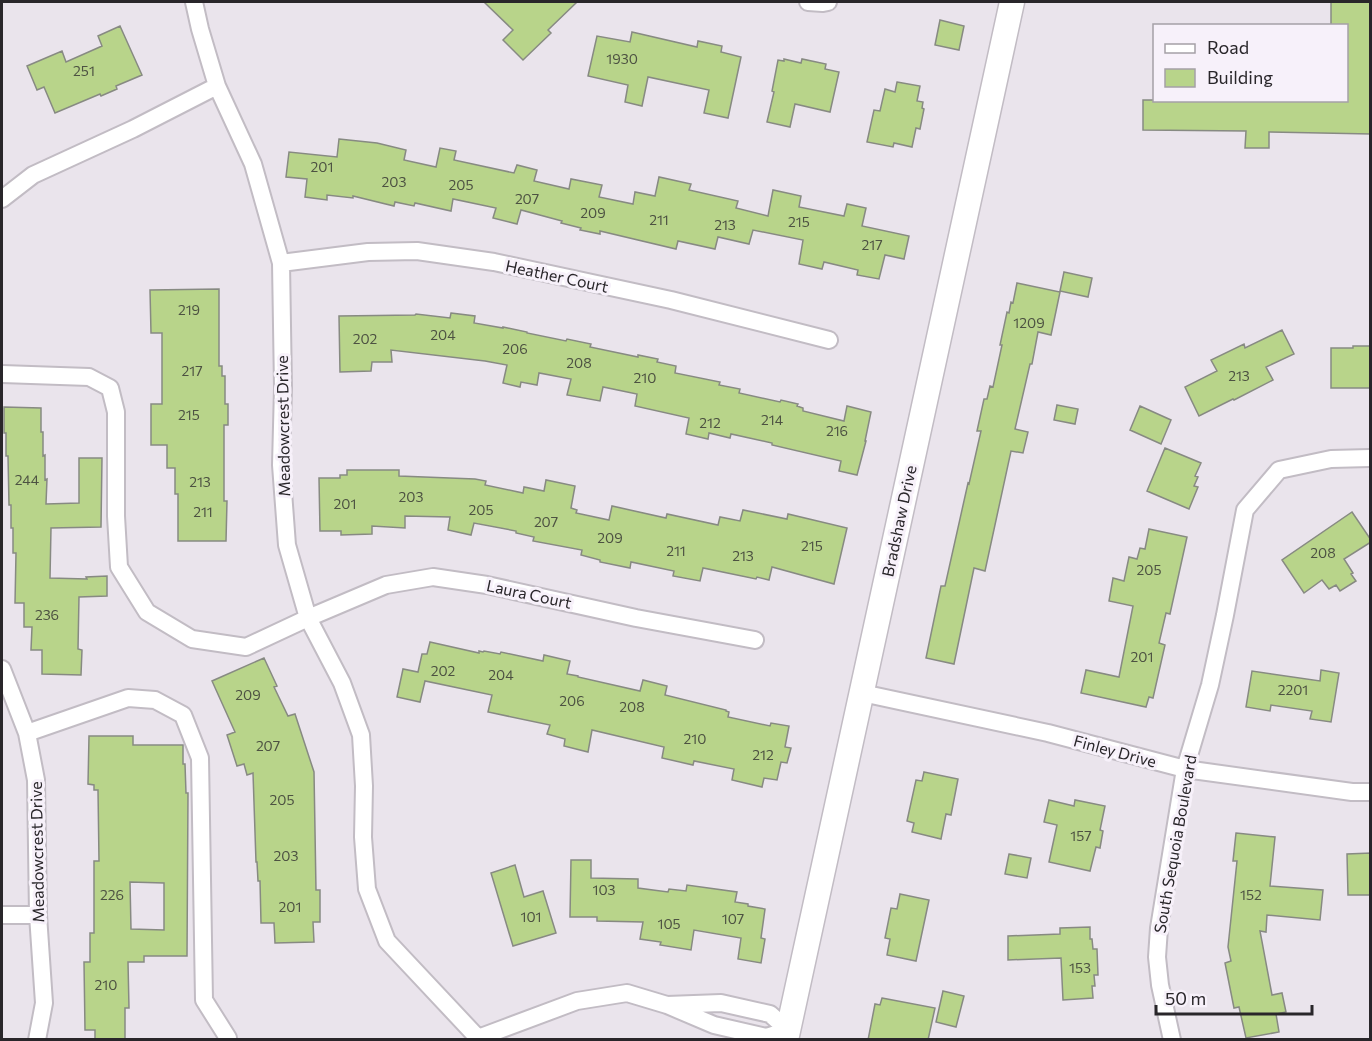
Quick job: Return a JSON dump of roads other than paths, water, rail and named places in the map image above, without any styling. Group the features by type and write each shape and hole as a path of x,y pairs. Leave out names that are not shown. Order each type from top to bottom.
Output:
{"street":[{"name":"Meadowcrest Drive","path":"194,2 217,86 253,164 281,263 283,388 281,465 287,545 308,618 342,683 361,735 364,786 363,837 367,889 387,941 478,1039"},
{"path":"808,2 828,2"},
{"name":"Bradshaw Drive","path":"787,1035 1012,2"},
{"path":"2,199 33,175 133,129 217,86"},
{"name":"Heather Court","path":"281,263 368,252 417,250 494,262 671,300 829,340"},
{"name":"Laura Court","path":"2,374 88,377 110,388 117,412 116,516 119,567 147,612 192,639 246,647 386,585 433,577 486,585 636,618 755,640"},
{"name":"South Sequoia Boulevard","path":"1172,1040 1160,985 1157,957 1159,928 1185,769 1210,685 1245,510 1279,470 1330,459 1371,459"},
{"name":"Meadowcrest Drive","path":"2,669 27,733 36,780 38,915 44,1003 37,1040"},
{"name":"Finley Drive","path":"862,693 1048,733 1185,769 1352,792 1371,792"},
{"path":"27,733 128,698 155,700 183,715 200,758 204,1000 228,1038"},
{"path":"2,915 38,915"},
{"path":"478,1039 577,1001 627,993 667,1005 714,1025 766,1037 787,1035"},
{"path":"667,1005 721,1003 770,1014 787,1035"}]}
